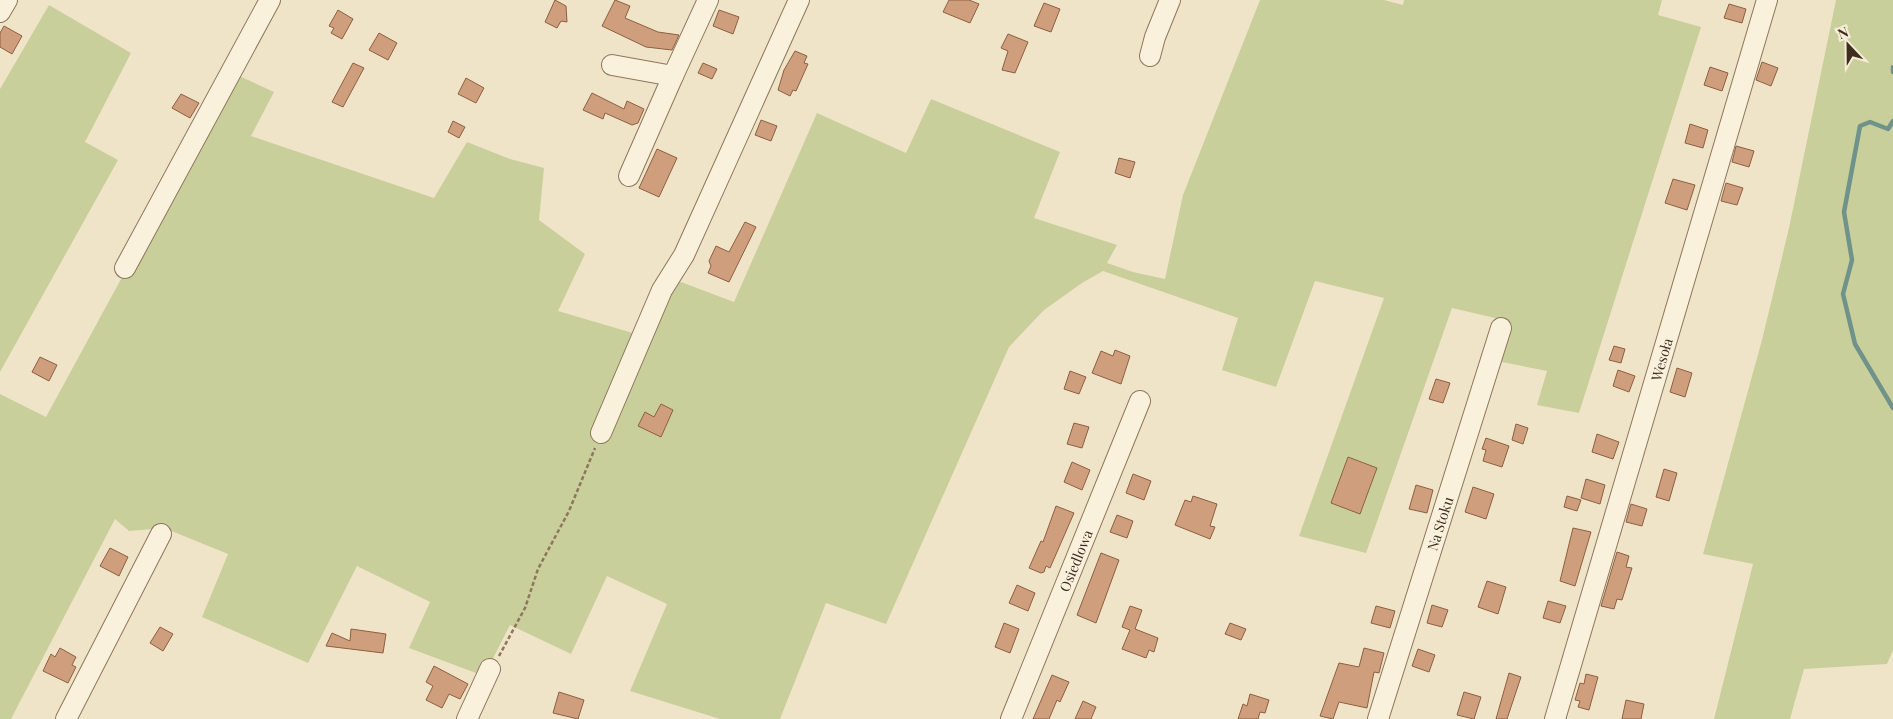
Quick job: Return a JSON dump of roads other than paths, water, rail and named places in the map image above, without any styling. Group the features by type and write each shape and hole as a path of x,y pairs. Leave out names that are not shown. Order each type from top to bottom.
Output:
{"street":[{"path":"0,12 7,0"},
{"path":"125,268 270,0"},
{"path":"629,176 708,0"},
{"path":"601,433 662,290 684,255 799,0"},
{"path":"1150,56 1155,37 1170,0"},
{"name":"Wesoła","path":"1555,719 1767,0"},
{"path":"612,65 673,76"},
{"name":"Na Stoku","path":"1378,719 1501,328"},
{"name":"Osiedlowa","path":"1011,719 1140,401"},
{"path":"66,719 161,534"},
{"path":"468,719 490,669"}],"waterway":[{"path":"1893,67 1893,72"},
{"path":"1893,121 1888,129 1870,122 1860,126 1844,212 1852,260 1843,294 1855,344 1893,408"}]}
